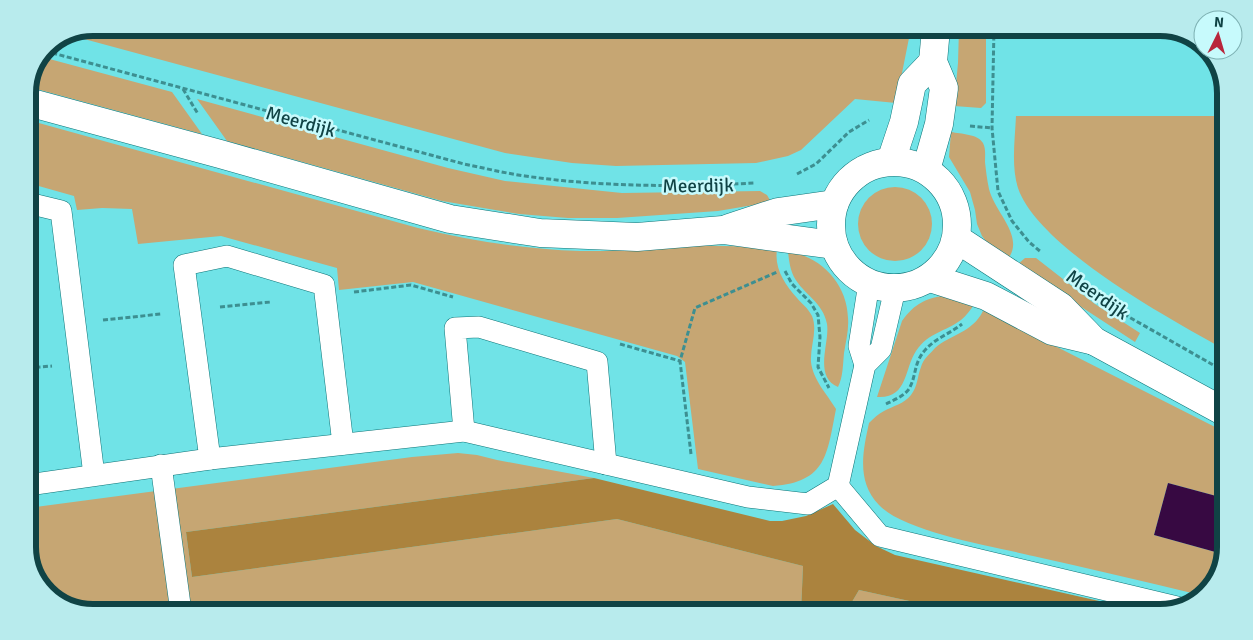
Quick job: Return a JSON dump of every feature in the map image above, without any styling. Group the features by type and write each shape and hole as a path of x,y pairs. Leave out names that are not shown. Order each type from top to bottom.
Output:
{"street":[{"path":"926,170 939,124 944,88 933,62 935,36"},
{"path":"891,161 904,122 912,84 933,62"},
{"path":"36,104 450,219 540,233 637,237 723,230 834,244"},
{"path":"891,161 909,163 926,170 939,180 949,192 957,215 957,239 947,261 930,278 913,285 895,289 882,288 853,274 841,261 834,244 831,224 834,204 843,187 856,174 872,165 891,161"},
{"path":"723,230 778,212 834,204"},
{"name":"Meerdijk","path":"957,239 1061,308 1094,340 1217,408"},
{"name":"Meerdijk","path":"930,278 986,296 1052,332 1094,340"}],"lane":[{"path":"36,205 61,212 94,475"},
{"path":"210,459 184,265 227,256 324,285 343,444"},
{"path":"865,365 858,346 869,283"},
{"path":"36,484 210,459 464,431 748,497 808,504 838,486 865,365 881,349 895,289"},
{"path":"464,431 455,328 479,327 597,362 606,464"},
{"path":"161,466 180,604"},
{"path":"838,486 880,536 1163,604"}],"path":[{"path":"994,36 992,128 998,191 1012,221 1029,242 1043,254"},
{"name":"Meerdijk","path":"53,53 464,164 524,176 599,184 684,187 775,182 796,175 816,164 849,132 867,120 904,122"},
{"path":"939,124 992,128"},
{"path":"775,182 778,212"},
{"path":"695,485 680,361 695,308 784,268 792,284 811,303 818,315 820,337 818,367 824,381 852,421 899,397 908,390 917,362 925,350 934,341 968,319 986,296"},
{"path":"325,296 411,285 459,299"},
{"name":"Meerdijk","path":"1093,292 1129,317 1217,367"},
{"path":"75,324 275,301"},
{"path":"613,342 680,361"}],"shaded area":[{"path":"93,36 909,36 896,103 855,99 801,150 788,156 756,163 616,166 572,163 505,153 79,38"},
{"path":"959,36 986,36 986,103 981,108 954,106"},
{"path":"48,59 172,92 202,134 36,89 38,78"},
{"path":"197,99 448,168 505,181 622,193 760,191 767,195 771,202 718,211 617,218 568,218 519,214 442,201 227,141"},
{"path":"1016,116 1217,116 1217,345 1170,319 1107,279 1077,257 1051,234 1030,211 1018,188 1014,162"},
{"path":"36,122 418,228 458,237 518,246 580,251 706,246 737,246 777,250 777,263 781,276 788,288 812,316 814,333 811,356 812,369 817,381 836,409 826,452 814,472 804,479 773,486 698,469 685,362 677,356 413,282 339,290 337,268 221,236 138,244 132,209 102,208 77,210 74,196 36,185"},
{"path":"951,132 973,136 983,143 989,189 1007,224 1013,242 1008,259 989,245 982,236 977,224 970,192 949,157"},
{"path":"895,187 916,193 926,203 932,224 926,245 916,255 895,261 874,255 864,245 858,224 864,203 874,193"},
{"path":"788,251 811,259 821,266 830,274 843,294 848,326 842,375 838,387 830,382 824,367 827,332 825,316 794,277"},
{"path":"1025,258 1036,258 1095,304 1140,333 1135,342 1017,265"},
{"path":"948,295 974,305 961,320 932,336 921,345 912,358 900,388 887,396 877,397 902,321 922,302"},
{"path":"983,311 986,311 1217,428 1217,496 1168,483 1154,535 1216,552 1211,572 1197,590 1192,593 951,537 908,523 891,515 879,505 872,496 864,476 863,455 869,423 880,413 902,403 908,398 915,388 922,364 927,357 941,343 967,329"},
{"path":"458,453 477,455 594,478 186,532 192,577 617,519 803,566 801,604 93,604 78,602 56,590 46,579 37,558 36,507 412,457"},
{"path":"594,478 770,521 782,521 806,516 833,504 855,530 876,546 895,555 1112,604 923,604 859,590 851,604 801,604 803,566 617,519 192,577 186,532"},
{"path":"859,590 923,604 851,604"}],"building":[{"path":"1168,483 1217,496 1216,552 1154,535"}]}
